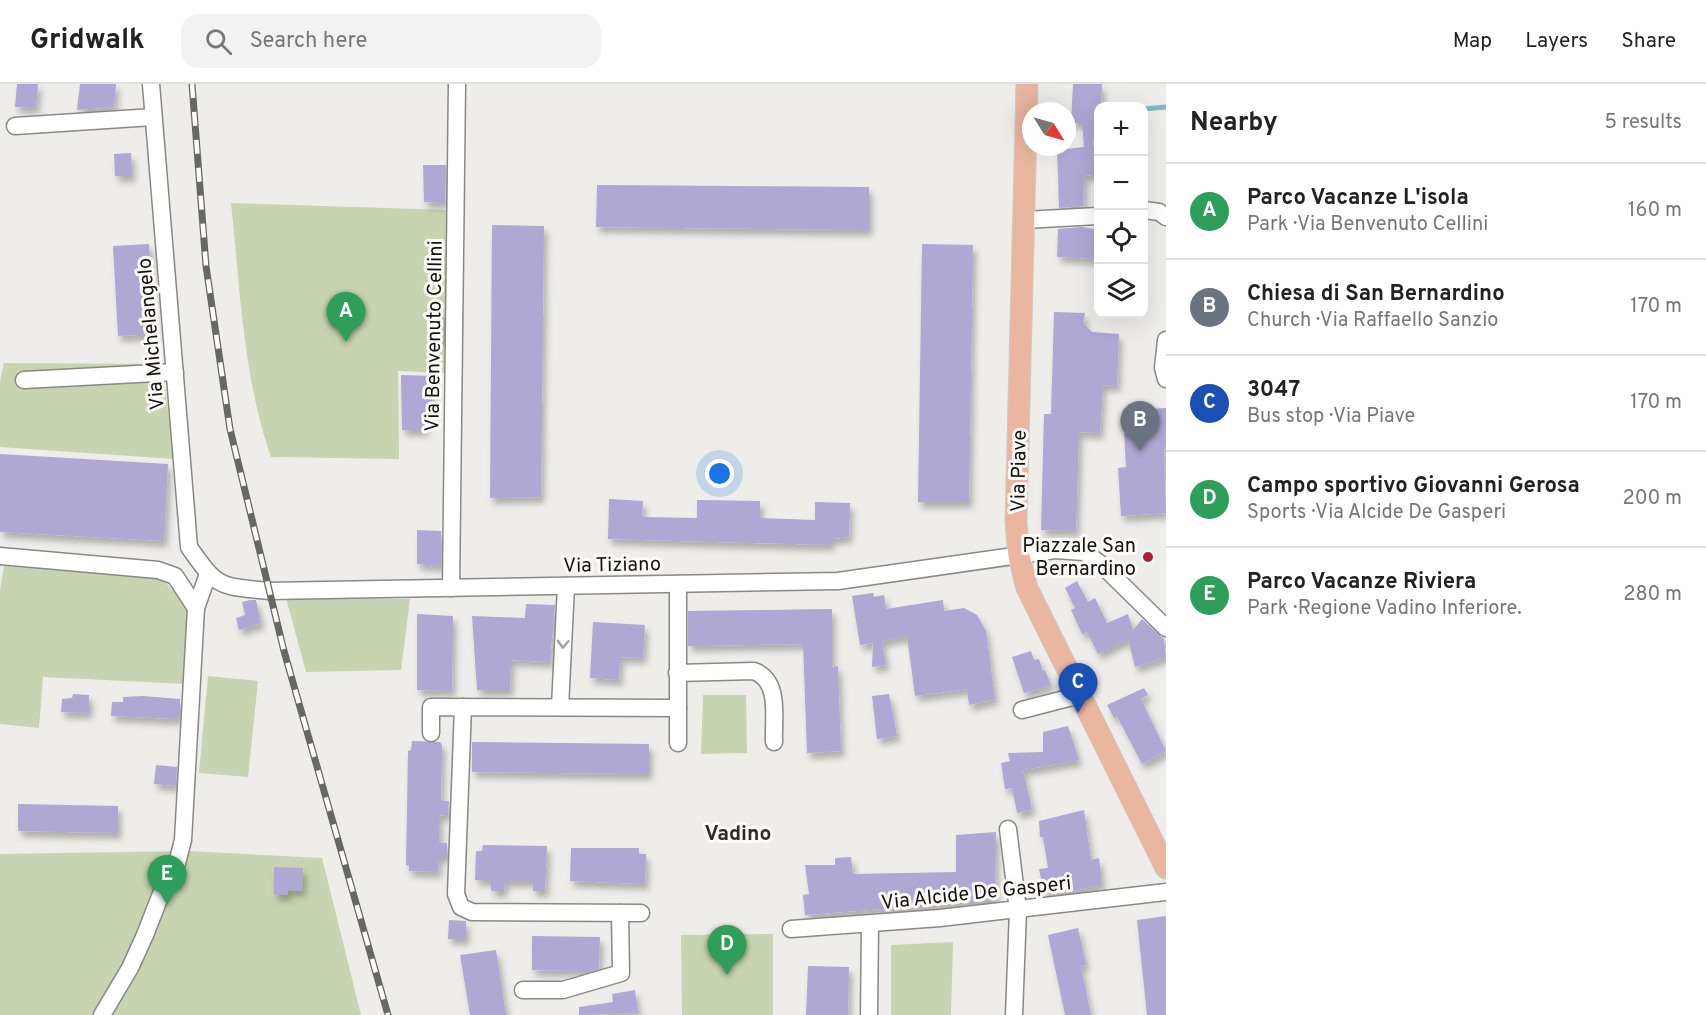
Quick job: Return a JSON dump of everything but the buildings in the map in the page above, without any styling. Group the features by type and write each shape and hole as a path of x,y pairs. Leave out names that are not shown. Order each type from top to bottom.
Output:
{"main road":[{"name":"Via Piave","path":"1027,84 1016,522 1020,556 1027,588 1166,868"}],"street":[{"name":"Via Michelangelo","path":"151,84 189,547 208,574"},
{"name":"Via Benvenuto Cellini","path":"451,588 457,84"},
{"path":"15,126 153,117"},
{"path":"1148,211 1159,212 1166,217"},
{"path":"1024,220 1094,216"},
{"path":"1166,340 1163,368 1166,378"},
{"path":"24,380 175,372"},
{"name":"Via Tiziano","path":"208,574 225,586 269,591 838,581 1055,550 1084,552 1102,565 1166,628"},
{"path":"0,556 158,570 175,576 196,608"},
{"path":"102,1015 130,968 146,935 161,894 177,863 183,840 196,608 208,574"},
{"path":"678,584 678,743"},
{"path":"560,707 566,586"},
{"path":"677,673 754,671 765,675 772,686 774,742"},
{"path":"1022,710 1080,694"},
{"path":"431,733 431,707 678,708"},
{"path":"463,707 456,894 461,907 472,912 641,913"},
{"path":"1008,829 1018,910 1014,1015"},
{"name":"Via Alcide De Gasperi","path":"791,930 1018,910 1166,892"},
{"path":"523,990 563,990 621,973 621,914"},
{"path":"869,1015 870,924"}],"green space":[{"path":"231,203 448,210 445,360 447,373 398,371 399,459 271,457 248,364"},
{"path":"4,363 162,364 174,459 0,447 0,381"},
{"path":"5,561 154,576 160,579 189,604 186,684 43,677 39,728 0,724 0,590"},
{"path":"286,598 410,599 401,670 306,672"},
{"path":"208,676 258,681 248,777 199,773"},
{"path":"703,695 746,695 747,753 701,754"},
{"path":"188,851 322,858 361,1015 0,1015 0,854"},
{"path":"773,934 773,1015 682,1015 681,935"},
{"path":"953,942 951,1015 891,1015 891,945"}],"waterway":[{"path":"1148,109 1166,107"}],"railway":[{"path":"192,84 206,266 230,429 284,651 388,1015"}],"place":[{"name":"Parco Vacanze L'isola","path":"346,342"},
{"name":"Chiesa di San Bernardino","path":"1140,451"},
{"name":"Piazzale San Bernardino","path":"1148,557"},
{"name":"3047","path":"1078,713"},
{"name":"Parco Vacanze Riviera","path":"167,905"},
{"name":"Campo sportivo Giovanni Gerosa","path":"727,975"}],"district":[{"name":"Vadino","path":"738,833"}]}
